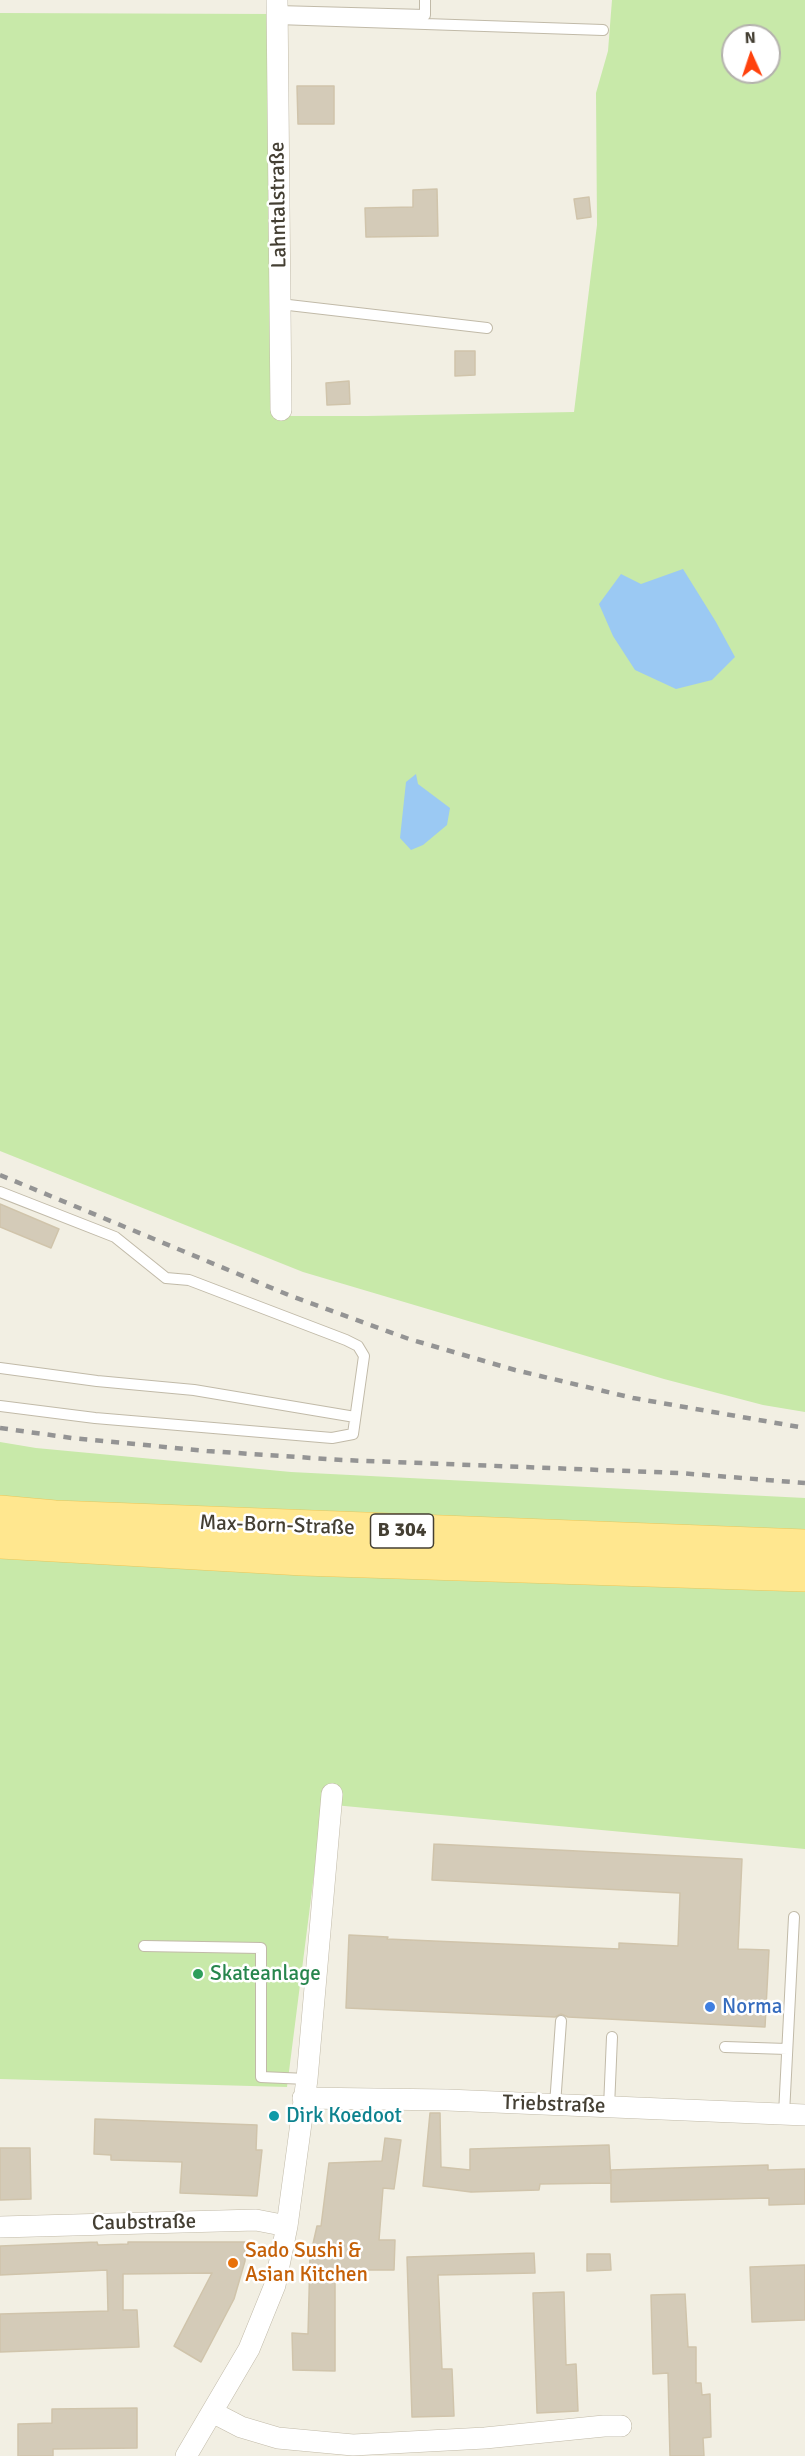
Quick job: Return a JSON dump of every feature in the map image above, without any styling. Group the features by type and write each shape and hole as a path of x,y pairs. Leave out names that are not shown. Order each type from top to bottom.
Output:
{"main road":[{"name":"Max-Born-Straße","path":"0,1512 56,1517 805,1546"},
{"name":"Max-Born-Straße","path":"0,1542 303,1559 805,1575"}],"street":[{"name":"Lahntalstraße","path":"277,10 281,410"},
{"path":"186,2456 249,2349 266,2313 275,2285 287,2226 305,2089 332,1794"},
{"name":"Triebstraße","path":"305,2089 555,2105 805,2115"},
{"name":"Caubstraße","path":"0,2227 256,2220 287,2226"},
{"path":"212,2412 241,2427 278,2438 353,2445 485,2438 621,2426"}],"lane":[{"path":"277,10 425,15 425,0"},
{"path":"277,10 603,30"},
{"path":"280,304 487,328"},
{"path":"0,1192 115,1237 166,1278 189,1280 289,1317 358,1346 364,1356 353,1434 332,1438 95,1419 0,1406"},
{"path":"0,1368 97,1381 194,1390 355,1417"},
{"path":"784,2114 794,1917"},
{"path":"144,1947 261,1948 261,2077 305,2089"},
{"path":"555,2105 561,2021"},
{"path":"609,2107 612,2037"},
{"path":"725,2047 788,2049"}],"green space":[{"path":"612,0 805,0 805,1412 763,1405 664,1379 303,1272 0,1151 0,13 272,14 274,416 574,412 597,225 596,93 608,51"},
{"path":"0,1442 36,1448 291,1472 805,1498 805,1849 323,1804 287,2087 0,2079"}],"water":[{"path":"683,569 735,657 712,680 676,689 635,670 613,636 599,604 621,574 641,584"},
{"path":"416,774 418,784 450,808 447,825 423,845 411,850 400,838 406,782"}],"building":[{"path":"297,86 334,86 334,124 298,124"},
{"path":"437,189 438,236 366,237 365,208 413,207 413,190"},
{"path":"589,197 591,217 577,219 574,199"},
{"path":"455,351 475,351 475,375 455,376"},
{"path":"349,381 350,404 327,405 326,383"},
{"path":"0,1204 59,1229 51,1248 0,1227"},
{"path":"434,1844 742,1859 738,1949 769,1950 765,2027 568,2017 561,2014 555,2017 346,2008 349,1935 388,1937 387,1939 619,1949 619,1943 678,1946 680,1893 432,1880"},
{"path":"430,2113 440,2113 441,2167 470,2170 470,2149 609,2145 611,2182 611,2170 768,2165 768,2170 805,2169 805,2204 769,2205 769,2198 611,2202 611,2183 540,2184 539,2190 471,2192 423,2186"},
{"path":"95,2119 257,2125 256,2150 262,2150 257,2196 180,2193 182,2162 111,2160 111,2155 94,2154"},
{"path":"385,2138 401,2140 394,2189 383,2188 379,2240 395,2240 394,2270 357,2270 357,2281 335,2281 335,2371 293,2370 292,2333 308,2334 310,2257 317,2226 321,2226 329,2163 382,2161"},
{"path":"0,2148 30,2148 31,2199 0,2200"},
{"path":"97,2242 98,2245 128,2244 128,2242 245,2242 245,2261 234,2299 201,2362 174,2346 212,2273 123,2274 123,2310 137,2310 139,2347 0,2352 0,2314 108,2311 107,2270 0,2275 0,2246"},
{"path":"534,2253 535,2273 438,2275 442,2369 452,2369 454,2416 412,2417 407,2257"},
{"path":"587,2254 610,2254 611,2270 587,2271"},
{"path":"805,2265 805,2320 752,2322 750,2267"},
{"path":"564,2292 566,2365 576,2364 578,2411 537,2413 533,2293"},
{"path":"685,2294 688,2347 696,2347 696,2383 701,2383 702,2395 710,2394 711,2437 703,2438 704,2456 670,2456 668,2373 653,2374 651,2295"},
{"path":"137,2408 137,2448 53,2449 53,2456 18,2456 18,2424 52,2423 52,2409"}],"railway":[{"path":"0,1175 291,1296 409,1339 515,1370 633,1398 805,1428"},
{"path":"0,1428 72,1438 207,1451 342,1460 679,1473 805,1483"}],"place":[{"name":"Skateanlage","path":"198,1974"},
{"name":"Norma","path":"710,2007"},
{"name":"Dirk Koedoot","path":"274,2116"},
{"name":"Sado Sushi & Asian Kitchen","path":"233,2263"}]}
